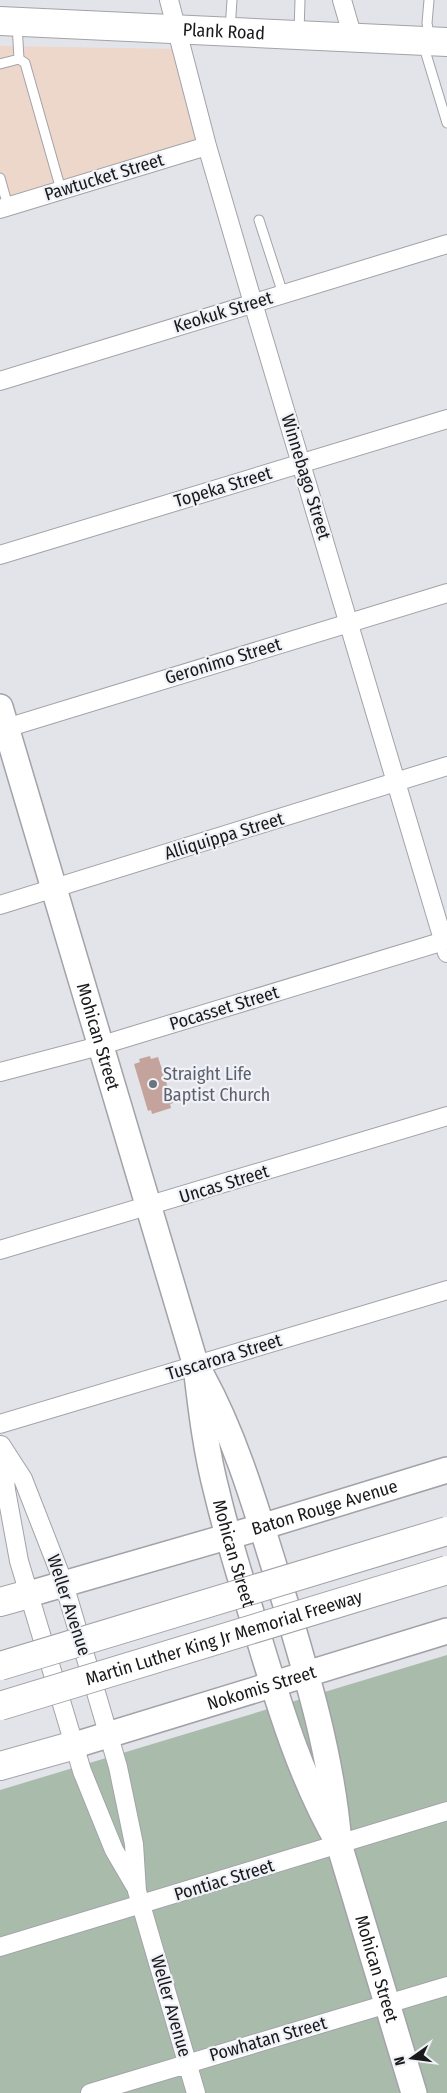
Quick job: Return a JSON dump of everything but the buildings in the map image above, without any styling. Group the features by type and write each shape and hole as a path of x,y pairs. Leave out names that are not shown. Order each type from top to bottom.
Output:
{"main road":[{"name":"Plank Road","path":"8,21 176,31 433,42"},
{"name":"Martin Luther King Jr Memorial Freeway","path":"0,1666 447,1531"},
{"name":"Martin Luther King Jr Memorial Freeway","path":"0,1706 447,1570"},
{"path":"0,1602 29,1594"},
{"path":"0,1766 75,1745"}],"street":[{"name":"Winnebago Street","path":"169,0 176,31 253,303 446,945"},
{"path":"342,0 353,38"},
{"name":"Pawtucket Street","path":"4,208 208,146"},
{"name":"Keokuk Street","path":"0,381 447,244"},
{"name":"Topeka Street","path":"0,555 447,419"},
{"name":"Geronimo Street","path":"2,722 447,593"},
{"name":"Mohican Street","path":"2,722 54,889 196,1366 201,1411 211,1468 273,1684 294,1746 320,1812 340,1844"},
{"name":"Alliquippa Street","path":"0,905 447,766"},
{"name":"Pocasset Street","path":"0,1072 100,1046 446,945"},
{"name":"Uncas Street","path":"0,1250 447,1116"},
{"name":"Tuscarora Street","path":"0,1424 447,1290"},
{"name":"Mohican Street","path":"196,1366 218,1405 249,1488 307,1673 337,1811 340,1844 414,2093"},
{"name":"Weller Avenue","path":"0,1443 23,1479 64,1584 118,1767 134,1844 139,1898 196,2093"},
{"name":"Weller Avenue","path":"0,1443 6,1490 19,1561 82,1771 114,1850 139,1898"},
{"name":"Baton Rouge Avenue","path":"29,1594 261,1527 447,1470"},
{"name":"Nokomis Street","path":"75,1745 447,1631"},
{"name":"Pontiac Street","path":"0,1947 139,1898 340,1844 447,1811"},
{"name":"Powhatan Street","path":"90,2093 447,1986"}],"lane":[{"path":"230,33 232,0"},
{"path":"299,36 300,0"},
{"path":"429,0 427,23 433,42 447,123"},
{"path":"8,21 19,59 25,63 61,190"},
{"path":"0,64 19,59"},
{"path":"0,178 4,208"},
{"path":"260,220 283,294"}],"shaded area":[{"path":"0,46 181,49 207,146 0,209"}],"green space":[{"path":"447,1655 447,2093 0,2093 0,1790"}],"place":[{"name":"Straight Life Baptist Church","path":"153,1084"}]}
